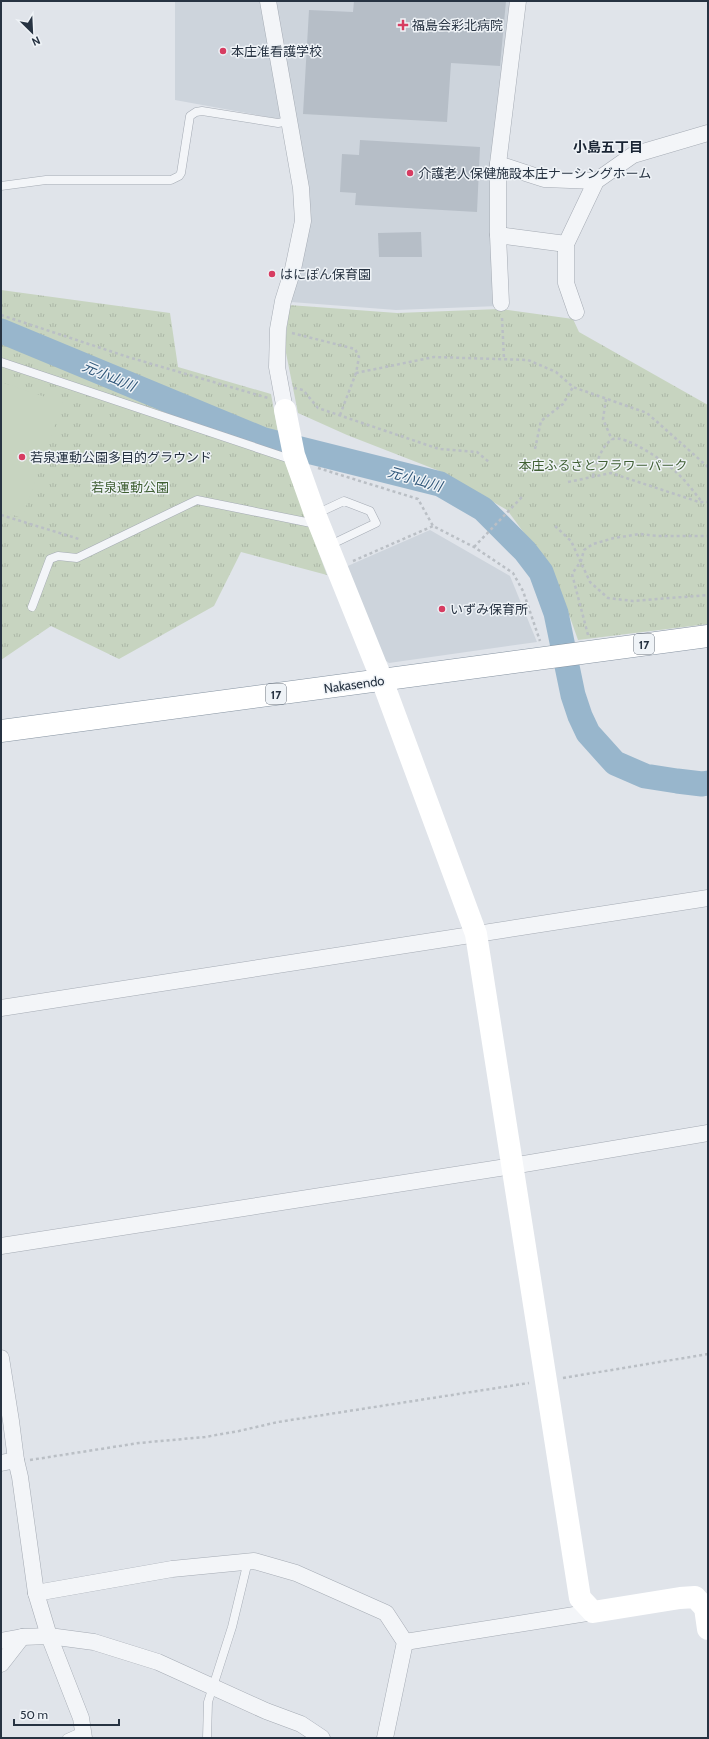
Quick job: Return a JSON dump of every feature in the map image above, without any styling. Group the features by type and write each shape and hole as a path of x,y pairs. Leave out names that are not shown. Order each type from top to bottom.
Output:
{"main road":[{"path":"284,406 295,458 317,520 382,680 476,934 580,1598 593,1612 680,1598 702,1596 708,1629"},
{"name":"Nakasendo","path":"1,731 708,636"}],"street":[{"path":"268,1 301,188 303,221 293,268 283,301 278,330 277,368 284,406"},
{"path":"501,303 498,235 498,164 518,1"},
{"path":"576,312 566,283 566,244 596,181 633,155 708,133"},
{"path":"498,164 544,179 596,181"},
{"path":"498,235 566,244"},
{"path":"1,1008 708,898"},
{"path":"1,1246 512,1166 708,1133"},
{"path":"1,1358 8,1462 20,1477 36,1593 49,1636 81,1718 84,1734"},
{"path":"36,1593 172,1569 248,1561 254,1561 296,1573 386,1613 405,1642 385,1738"},
{"path":"405,1642 593,1612"},
{"path":"1,1640 22,1637 49,1636 94,1642 158,1662 266,1711 301,1724 322,1738"},
{"path":"1,1664 22,1637"}],"lane":[{"path":"1,186 46,180 171,180 179,176 181,173 190,116 196,112 202,111 278,123 289,121"},
{"path":"1,362 295,458"},
{"path":"32,608 50,558 58,556 77,558 197,500 317,520 344,501 370,511 376,523 328,546"},
{"path":"207,1738 208,1702 232,1627 248,1561"},
{"path":"67,1738 84,1734"}],"path":[{"path":"501,303 504,359"},
{"path":"1,315 284,406"},
{"path":"278,330 355,349 359,357 356,373 340,415"},
{"path":"356,373 434,357 528,360 556,372 573,388 647,413 708,467"},
{"path":"280,384 303,390 318,408 439,449 477,452 489,462"},
{"path":"535,448 540,421 563,404 573,388"},
{"path":"606,399 603,418 612,440"},
{"path":"593,476 597,461 604,448 612,440 618,438 640,446 677,472 702,502"},
{"path":"295,458 418,499 433,526 474,547 513,573 523,591 548,657"},
{"path":"568,482 611,473 702,502 708,502"},
{"path":"474,547 520,498"},
{"path":"1,516 79,539"},
{"path":"337,569 433,526"},
{"path":"555,526 571,541 590,582 608,598 633,601 708,595"},
{"path":"586,652 572,574 581,561 584,550 593,544 614,538 640,534 657,536 708,536"},
{"path":"8,1462 32,1460 139,1443 205,1437 239,1432 278,1422 546,1381 708,1354"}],"shaded area":[{"name":"本庄准看護学校","path":"175,1 263,1 283,117 279,119 175,100"},
{"path":"274,1 514,1 498,306 396,310 291,302 302,253"},
{"name":"いずみ保育所","path":"430,530 510,576 537,642 389,663 382,658 343,568"}],"green space":[{"name":"若泉運動公園","path":"1,290 170,313 178,367 271,394 282,454 327,575 241,552 214,606 119,659 51,626 1,660"},
{"name":"本庄ふるさとフラワーパーク","path":"289,305 397,313 500,309 573,319 579,332 708,405 708,624 578,640 566,606 539,553 507,510 442,472 347,435 298,413 285,348"},
{"name":"若泉運動公園多目的グラウンド","path":"1,382 63,403 22,518 1,511"}],"building":[{"path":"354,1 506,1 500,66 451,63 447,122 303,114 309,10 353,12"},
{"name":"介護老人保健施設本庄ナーシングホーム","path":"360,140 480,147 477,212 355,205 356,193 340,192 342,154 359,155"},
{"path":"421,232 422,257 379,257 378,233"}],"waterway":[{"name":"元小山川","path":"1,331 264,440 440,484 483,509 525,551 541,572 556,613 573,695 588,733 615,763 645,776 702,784 708,783"}],"place":[{"name":"福島会彩北病院","path":"403,25"},
{"name":"本庄准看護学校","path":"223,51"},
{"name":"介護老人保健施設本庄ナーシングホーム","path":"410,173"},
{"name":"はにぽん保育園","path":"272,274"},
{"name":"若泉運動公園多目的グラウンド","path":"22,457"},
{"name":"いずみ保育所","path":"442,609"}],"district":[{"name":"小島五丁目","path":"608,147"}]}
